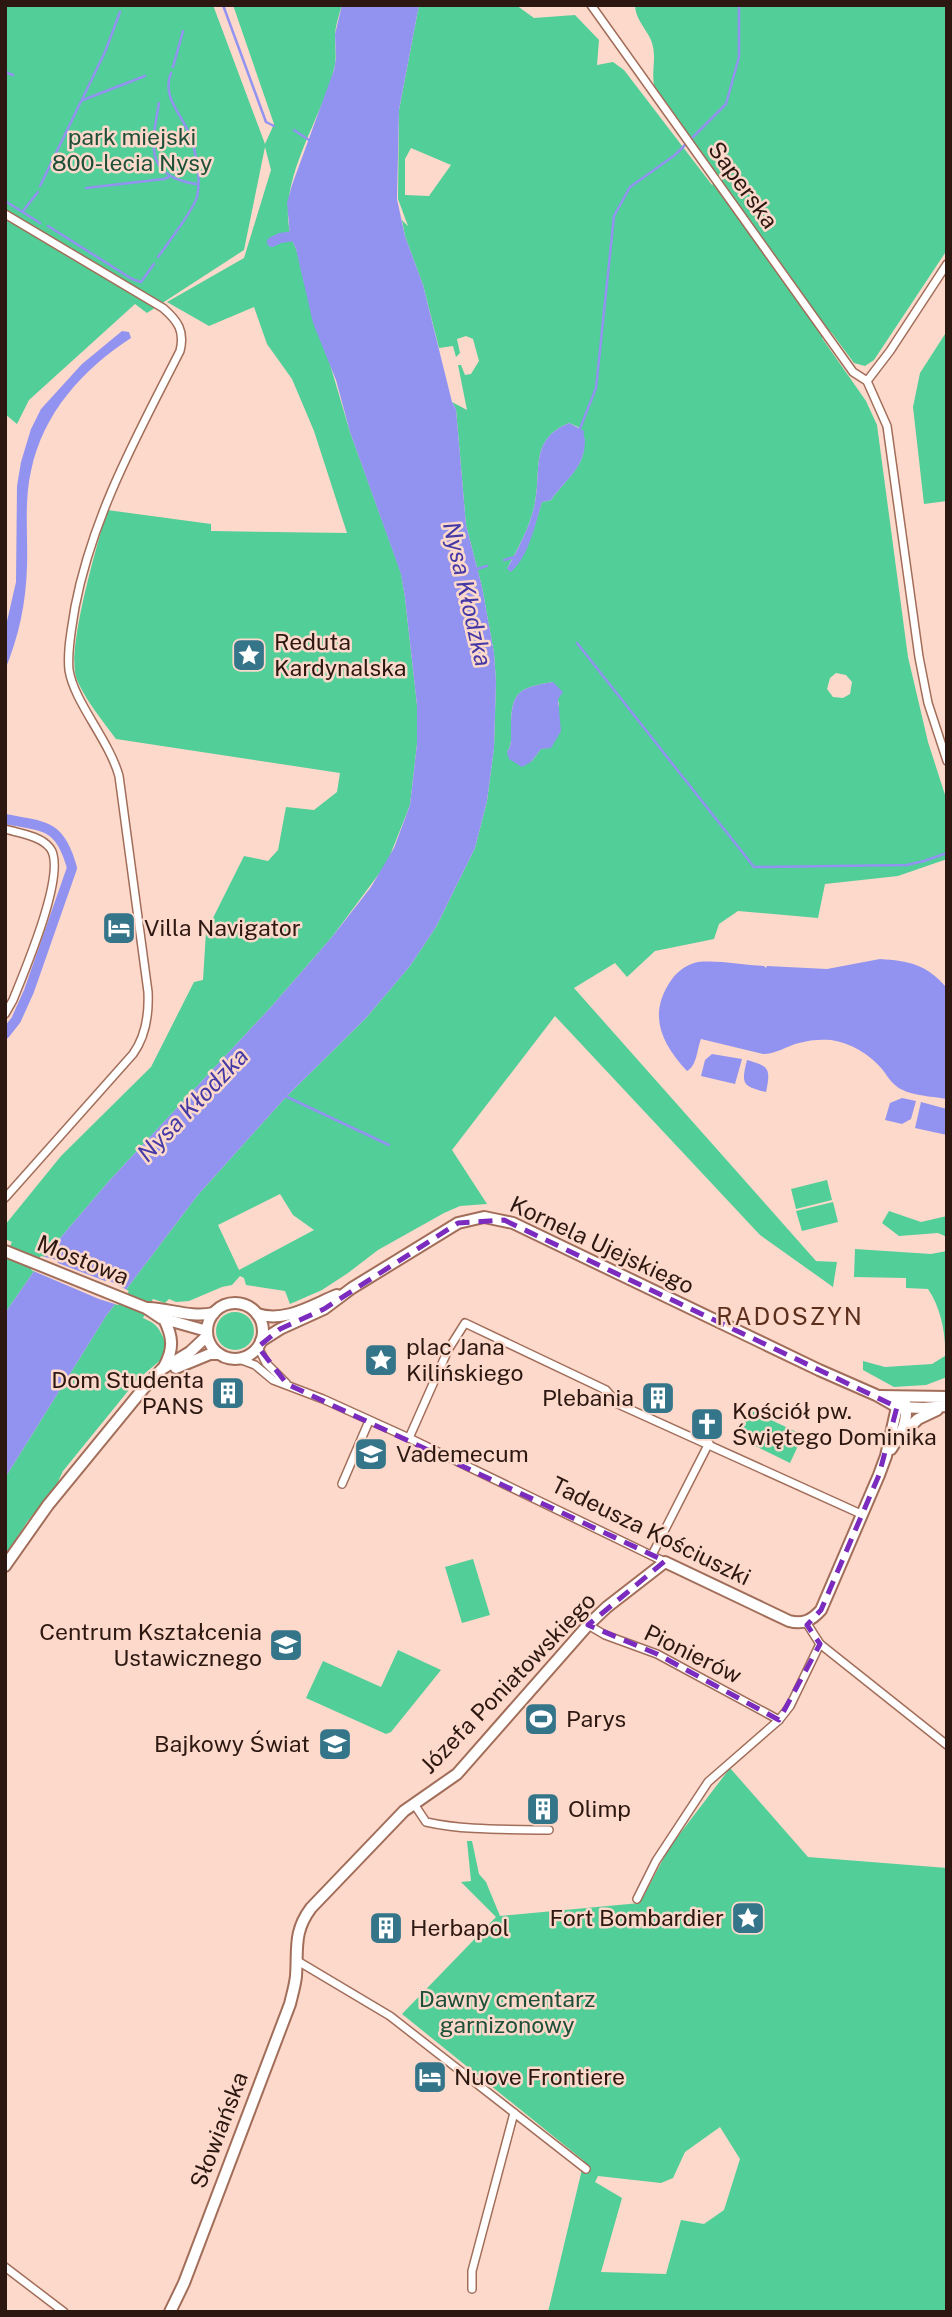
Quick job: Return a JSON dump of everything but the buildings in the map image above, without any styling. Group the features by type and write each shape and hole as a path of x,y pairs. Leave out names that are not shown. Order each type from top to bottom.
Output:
{"street":[{"name":"Saperska","path":"593,6 853,372 867,382 887,426 919,657 928,703 947,761"},
{"path":"5,214 163,308 179,325 182,333 180,351 125,460 89,548 75,610 69,655 69,671 73,685 109,748 119,775 148,992 146,1022 139,1045 133,1054 5,1198"},
{"path":"867,382 947,264"},
{"path":"5,829 46,844 53,851 56,861 54,883 47,905 18,988 5,1014"},
{"name":"Kornela Ujejskiego","path":"260,1344 280,1329 324,1309 352,1288 458,1223 484,1217 504,1220 829,1376 902,1404"},
{"name":"Mostowa","path":"5,1251 207,1333"},
{"name":"Kornela Ujejskiego","path":"257,1314 266,1317 289,1315 352,1288"},
{"path":"238,1303 257,1314 262,1324 260,1344 250,1355 228,1359 211,1346 207,1333 214,1312 229,1304 238,1303"},
{"path":"5,1566 48,1505 162,1369 170,1355 172,1343 155,1312"},
{"name":"Mostowa","path":"155,1312 196,1316 214,1312"},
{"path":"409,1438 458,1331 465,1323 606,1390 618,1404 861,1514"},
{"path":"162,1369 190,1352 207,1333"},
{"name":"Tadeusza Kościuszki","path":"260,1344 266,1363 287,1384"},
{"path":"152,1380 188,1361 219,1354"},
{"name":"Tadeusza Kościuszki","path":"239,1359 255,1365 273,1380 409,1438 789,1621 806,1622"},
{"path":"902,1404 947,1397"},
{"path":"902,1404 946,1406"},
{"path":"902,1404 906,1421 902,1433"},
{"path":"902,1404 886,1456 821,1610 806,1622 820,1644 947,1745"},
{"path":"886,1456 902,1433 918,1419 946,1406"},
{"path":"342,1484 369,1421"},
{"path":"652,1555 709,1443"},
{"name":"Józefa Poniatowskiego","path":"296,1960 297,1935 302,1920 311,1908 391,1823 457,1773 588,1625 607,1607 665,1563"},
{"name":"Pionierów","path":"588,1625 605,1635 657,1654 779,1720"},
{"path":"637,1899 656,1861 708,1782 779,1720 790,1706 820,1644"},
{"name":"Józefa Poniatowskiego","path":"414,1804 426,1822 441,1825 470,1829 549,1830"},
{"path":"296,1960 390,2015 586,2169"},
{"name":"Słowiańska","path":"170,2312 184,2283 290,2004 296,1980 296,1960"},
{"path":"472,2288 472,2271 514,2113"},
{"path":"5,2267 64,2312"}],"highlighted area":[{"path":"504,1220 897,1407 879,1475 821,1610 807,1625 820,1644 779,1720 657,1654 588,1625 665,1561 287,1384 258,1347 280,1329 324,1309 458,1223"}],"green space":[{"name":"park miejski 800-lecia Nysy","path":"5,5 213,5 265,144 274,124 233,5 342,5 335,37 334,69 292,182 288,205 289,227 350,432 401,573 417,705 417,744 410,805 387,863 332,937 271,1007 109,1181 44,1257 5,1313 5,1257 12,1242 5,1239 5,1225 61,1156 151,1067 194,982 203,980 206,932 244,856 268,861 278,850 286,807 314,810 337,792 340,773 116,739 85,696 74,666 84,597 107,510 211,524 211,531 347,533 314,431 292,379 267,344 254,307 209,326 167,302 244,258 271,170 265,147 244,250 147,313 135,304 29,400 17,424 5,414"},
{"path":"419,5 516,5 534,18 575,15 599,40 597,65 613,62 624,70 712,185 720,179 655,89 653,47 635,5 947,5 947,250 874,360 865,366 854,363 831,332 822,338 866,401 877,425 908,657 928,742 947,801 947,859 898,876 825,884 818,918 738,911 719,924 714,939 655,951 627,977 615,963 574,988 816,1261 837,1262 833,1287 760,1235 555,1016 452,1150 487,1204 460,1206 444,1213 378,1250 322,1290 290,1304 285,1291 246,1285 244,1278 240,1276 232,1285 189,1301 176,1302 169,1299 165,1303 153,1299 143,1318 157,1327 168,1346 163,1358 137,1380 63,1471 56,1486 27,1522 5,1556 5,1478 106,1316 197,1196 286,1097 366,1018 410,966 436,927 475,848 487,801 494,748 496,682 494,653 482,587 466,525 456,409 452,402 467,410 458,365 461,365 465,375 471,374 479,361 473,339 466,336 457,339 460,353 456,357 453,346 439,348 423,285 405,236 402,220 408,226 398,199 399,110","holes":["411,148 451,165 429,196 405,195 405,159","569,423 580,428 584,450 581,459 551,500 542,502 533,531 507,568 524,537 533,512 543,447 556,430","836,673 846,675 852,682 850,694 843,698 833,697 827,689 830,678","553,682 559,704 546,748 541,749 531,762 507,752 511,742 512,707 518,694 531,687","280,1194 293,1215 314,1230 239,1270 218,1225"]},
{"path":"947,331 947,501 924,504 913,407 920,373"},
{"path":"827,1180 832,1200 796,1209 791,1189"},
{"path":"833,1202 838,1222 802,1231 796,1211"},
{"path":"889,1211 921,1222 947,1216 947,1237 938,1233 899,1236 882,1223"},
{"path":"855,1249 931,1254 947,1251 947,1377 926,1385 894,1387 863,1370 863,1361 885,1367 932,1364 945,1356 945,1339 942,1321 928,1289 906,1288 906,1278 854,1277"},
{"path":"235,1312 249,1317 254,1331 249,1345 235,1350 221,1345 216,1331 221,1317"},
{"path":"750,1410 803,1435 790,1463 737,1437"},
{"path":"473,1559 490,1615 462,1623 445,1567"},
{"path":"398,1650 441,1670 391,1732 386,1734 306,1698 323,1661 381,1687"},
{"name":"Dawny cmentarz garnizonowy","path":"730,1768 808,1857 947,1868 947,2312 548,2312 584,2161 402,2014 496,1917 461,1882 471,1881 467,1841 472,1841 479,1874 486,1882 500,1916 640,1903 669,1848","holes":["720,2127 740,2159 724,2210 704,2224 681,2220 666,2274 601,2272 622,2198 595,2182 598,2176 661,2183 673,2178 685,2152"]}],"water":[{"name":"Nysa Kłodzka","path":"342,5 419,5 399,110 397,199 405,236 423,285 456,409 466,525 482,587 494,653 494,748 487,801 475,848 436,927 410,966 366,1018 286,1097 197,1196 106,1316 5,1478 5,1313 44,1257 109,1181 271,1007 332,937 371,887 394,848 410,805 417,744 417,705 401,574 350,432 336,380 313,323 296,249 290,236 287,203 334,70 335,34"},
{"path":"122,331 129,332 131,338 81,378 55,412 37,450 28,495 25,593 18,632 5,670 5,630 16,582 17,486 31,429 41,409 82,364"},
{"path":"569,423 584,431 585,442 581,460 551,500 542,502 527,549 511,572 507,569 524,537 533,512 543,447 556,430"},
{"path":"553,682 563,692 558,699 561,731 551,748 541,749 531,762 522,767 509,759 507,752 511,742 512,707 518,694 524,690"},
{"path":"880,959 916,965 931,973 946,987 947,1099 900,1089 865,1054 831,1040 807,1041 763,1054 701,1039 695,1061 687,1071 670,1050 660,1028 660,1004 664,992 677,973 694,963 827,969"},
{"path":"712,1054 742,1059 735,1084 701,1076 705,1060"},
{"path":"747,1060 760,1064 767,1070 766,1092 745,1083"},
{"path":"902,1098 916,1101 911,1119 902,1124 885,1120 890,1103"},
{"path":"921,1102 947,1109 947,1135 915,1128"}],"pier":[{"path":"41,1256 108,1280 129,1291 118,1305 99,1299 31,1270"}],"waterway":[{"path":"223,5 266,122 274,126"},
{"path":"579,431 596,388 614,216 630,187 675,155 726,104 739,57 739,5"},
{"path":"40,186 105,52 120,12"},
{"path":"173,67 183,31"},
{"path":"5,72 13,75"},
{"path":"158,257 190,210 197,197 199,182 193,145 171,98 171,73"},
{"path":"83,100 145,76"},
{"path":"159,103 154,132 155,156 159,166 179,180 196,184"},
{"path":"294,130 309,140"},
{"path":"86,188 169,177"},
{"path":"23,211 38,192"},
{"path":"5,201 40,223"},
{"path":"48,226 132,279 141,282 154,264"},
{"path":"272,242 301,235"},
{"path":"504,560 515,557"},
{"name":"Nysa Kłodzka","path":"477,569 487,566"},
{"path":"577,643 754,867 907,865 947,853"},
{"path":"5,819 41,826 56,835 72,868 29,991 16,1020 5,1034"},
{"path":"285,1096 389,1145"}],"place":[{"name":"Reduta Kardynalska","path":"249,655"},
{"name":"Villa Navigator","path":"119,928"},
{"name":"plac Jana Kilińskiego","path":"381,1360"},
{"name":"Dom Studenta PANS","path":"228,1393"},
{"name":"Plebania","path":"658,1398"},
{"name":"Kościół pw. Świętego Dominika","path":"707,1424"},
{"name":"Vademecum","path":"371,1454"},
{"name":"Centrum Kształcenia Ustawicznego","path":"286,1645"},
{"name":"Parys","path":"541,1719"},
{"name":"Bajkowy Świat","path":"335,1744"},
{"name":"Olimp","path":"543,1809"},
{"name":"Fort Bombardier","path":"748,1918"},
{"name":"Herbapol","path":"386,1928"},
{"name":"Nuove Frontiere","path":"430,2077"}],"district":[{"name":"RADOSZYN","path":"790,1317"}]}
